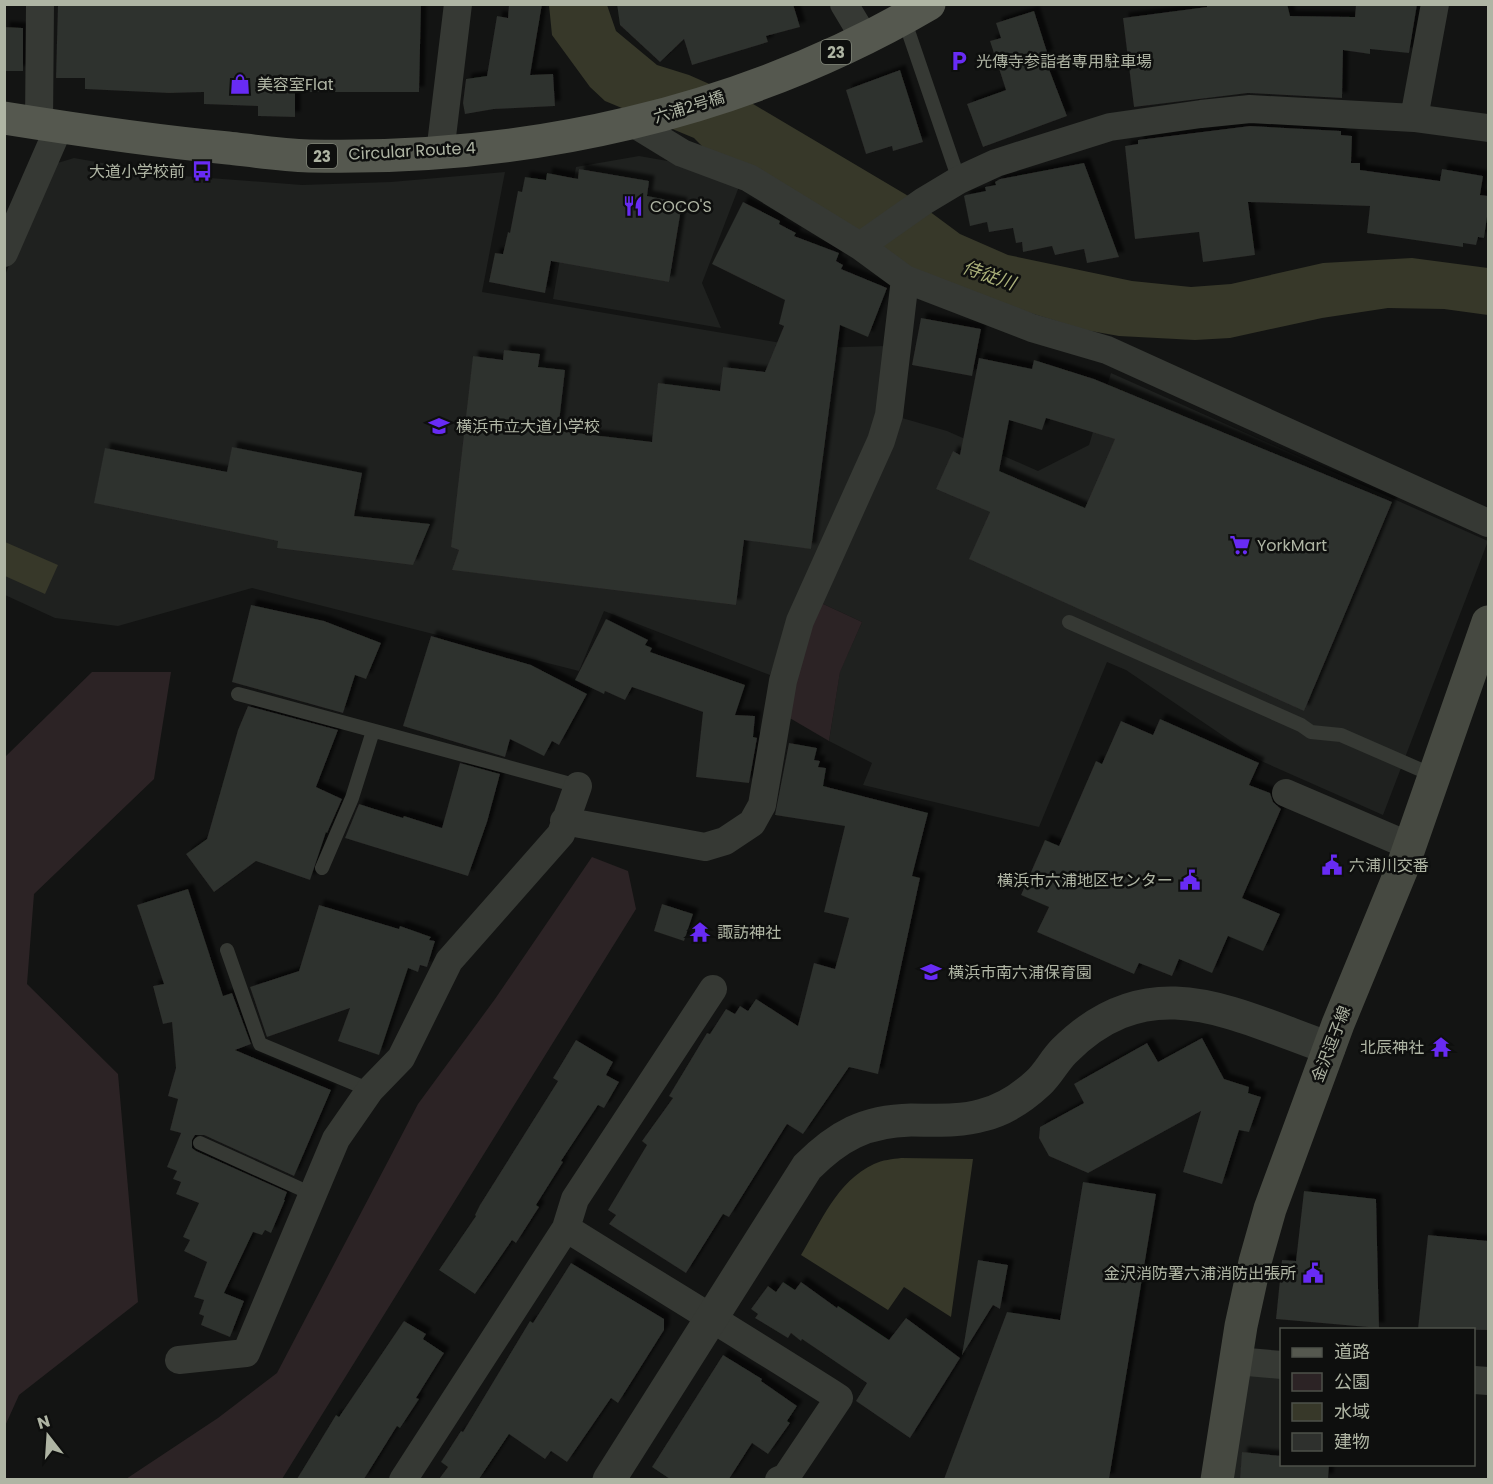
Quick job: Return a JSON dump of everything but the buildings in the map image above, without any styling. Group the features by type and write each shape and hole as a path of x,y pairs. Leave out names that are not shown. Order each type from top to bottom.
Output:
{"main road":[{"name":"23","path":"865,39 916,12"},
{"name":"六浦2号橋","path":"636,123 739,92 865,39"},
{"name":"Circular Route 4","path":"4,118 166,142 307,156 440,153 548,139 636,123"},
{"name":"金沢逗子線","path":"1217,1479 1255,1262 1270,1209 1329,1048 1410,846 1488,622"}],"street":[{"path":"4,253 49,126 40,4"},
{"path":"440,153 458,4"},
{"path":"844,4 865,39"},
{"path":"1414,118 1435,4"},
{"path":"863,244 924,201 959,180 996,163 1110,127 1250,109 1414,118 1488,128"},
{"path":"636,123 682,153 749,178 863,244 905,279 1032,328 1107,350 1488,523"},
{"path":"564,821 705,847 725,841 752,823 762,805 783,681 800,621 880,441 889,415 905,279"},
{"path":"179,1360 246,1353 336,1139 370,1090 400,1058 449,961 561,834 578,786"},
{"path":"1286,793 1410,846"},
{"path":"403,1479 566,1227 575,1199 713,989"},
{"path":"609,1479 807,1167 828,1146 853,1131 878,1123 907,1120 955,1120 984,1115 1013,1102 1039,1082 1062,1053 1082,1034 1107,1018 1131,1008 1161,1002 1185,1002 1214,1007 1329,1048"},
{"path":"566,1227 839,1398 786,1477 780,1479"},
{"path":"1236,1361 1280,1365"}],"lane":[{"path":"916,12 959,180"},
{"path":"1069,622 1300,725 1311,732 1341,735 1435,776"},
{"path":"238,694 578,786"},
{"path":"322,868 352,798 373,731"},
{"path":"227,950 261,1044 370,1090"},
{"path":"200,1143 312,1194"}],"shaded area":[{"path":"639,156 685,164 740,184 702,283 721,328 553,299 576,167"},
{"name":"横浜市立大道小学校","path":"74,158 170,175 302,185 391,182 505,172 482,292 811,348 885,346 878,415 790,616 770,675 604,611 579,671 252,588 118,626 55,618 5,595 5,275 51,165"},
{"path":"1111,373 1488,541 1383,815 1259,760 1126,670 1107,662 1039,827 863,785 872,763 829,741 840,671 862,622 821,603 902,418 947,431 1038,471 1089,445"},
{"path":"1246,1374 1280,1377 1280,1466 1296,1466 1294,1479 1232,1480"}],"green space":[{"path":"821,603 862,622 840,672 829,741 788,717 801,651"},
{"path":"92,672 171,672 154,779 34,894 27,984 118,1074 138,1302 19,1395 5,1426 5,757"},
{"path":"592,857 628,871 636,909 282,1479 126,1479 218,1418 277,1373 418,1104 495,999"}],"water":[{"name":"侍従川","path":"549,5 607,5 616,31 657,65 689,75 748,101 910,197 960,234 1008,255 1132,281 1191,287 1231,284 1323,263 1412,258 1488,268 1488,315 1444,309 1388,308 1322,318 1230,338 1195,340 1119,336 1085,330 922,279 707,151 694,138 605,101 590,87 552,35"},
{"path":"5,542 58,565 45,594 5,576"},
{"path":"901,1158 973,1159 951,1317 904,1287 888,1310 801,1255 823,1216 850,1181 861,1171 874,1164"}],"place":[{"name":"光傳寺参詣者専用駐車場","path":"959,61"},
{"name":"美容室Flat","path":"240,84"},
{"name":"大道小学校前","path":"202,171"},
{"name":"COCO'S","path":"633,206"},
{"name":"横浜市立大道小学校","path":"439,426"},
{"name":"YorkMart","path":"1240,545"},
{"name":"六浦川交番","path":"1332,865"},
{"name":"横浜市六浦地区センター","path":"1190,880"},
{"name":"諏訪神社","path":"700,932"},
{"name":"横浜市南六浦保育園","path":"931,972"},
{"name":"北辰神社","path":"1441,1047"},
{"name":"金沢消防署六浦消防出張所","path":"1313,1273"}]}
